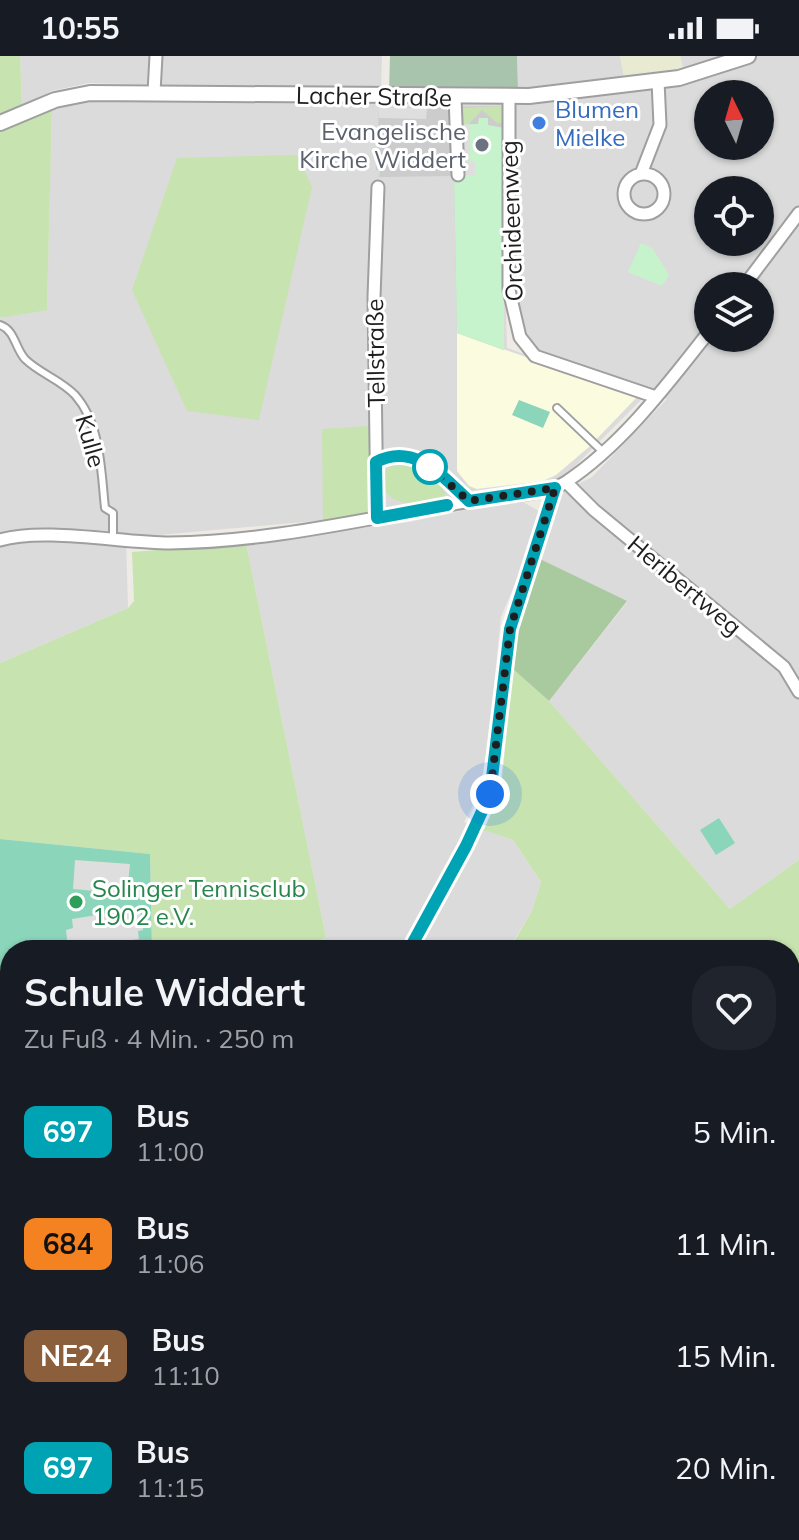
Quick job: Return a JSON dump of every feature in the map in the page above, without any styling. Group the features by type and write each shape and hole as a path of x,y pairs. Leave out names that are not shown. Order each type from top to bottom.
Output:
{"street":[{"path":"154,92 156,56"},
{"name":"Lacher Straße","path":"0,123 55,100 90,93 509,97 658,81 700,73 748,56"},
{"path":"641,174 660,125 658,81"},
{"path":"455,97 458,175"},
{"name":"Orchideenweg","path":"509,97 509,290 520,337 535,356 656,397"},
{"name":"Tellstraße","path":"377,518 374,297 378,187"},
{"path":"755,272 799,213"},
{"path":"0,540 30,537 200,541 377,518 561,485 602,451 656,397 694,350"},
{"path":"376,462 395,454 415,457 469,501"},
{"path":"415,940 463,853 490,794 510,629 561,485"},
{"name":"Heribertweg","path":"561,485 784,667 799,692"}],"lane":[{"name":"Kulle","path":"0,325 9,330 26,360 74,394 85,412 98,450 105,508 113,513 113,541"},
{"path":"557,408 602,451"}],"shaded area":[{"path":"20,56 382,56 381,90 89,83 51,91 22,108"},
{"path":"390,56 517,56 518,90 389,92"},
{"path":"517,56 620,56 624,76 683,68 680,56 799,56 799,860 730,909 549,701 627,602 538,558 558,494 592,477 667,399 534,350 521,327 514,300 513,90 518,89"},
{"path":"620,56 680,56 683,68 624,77"},
{"path":"509,94 504,244 507,348 644,397 573,468 558,479 540,486 476,493 370,516 126,538 128,608 0,663 0,318 47,309 52,109 105,98 208,101"},
{"path":"509,106 504,128 504,350 457,333 454,176 379,177 380,171 376,170 379,107"},
{"path":"379,107 427,108 426,119 379,118"},
{"path":"470,124 470,161 475,162 475,175 458,175 456,125"},
{"path":"457,333 638,396 589,447 556,475 543,481 477,489 469,486 457,471"},
{"path":"518,499 544,514 501,617 488,745 478,795 464,822 513,840 541,882 532,911 514,940 320,940 326,937 246,543 409,522"},
{"path":"0,839 9,940 0,940"},
{"path":"75,860 130,864 127,894 73,889"},
{"path":"140,908 143,930 138,931 139,939 132,940 67,940 66,930 73,928 72,919"}],"green space":[{"path":"0,56 20,56 22,108 0,118"},
{"path":"509,106 509,123 497,123 482,110 468,125 456,125 456,108"},
{"path":"52,109 47,310 0,318 0,131"},
{"path":"479,118 488,118 488,125 504,128 504,350 457,333 454,175 470,162 470,124 478,124"},
{"path":"297,155 312,187 259,420 187,411 132,290 177,158"},
{"path":"641,243 653,249 669,275 662,286 628,272"},
{"path":"519,400 550,412 543,428 512,415"},
{"path":"369,426 370,516 323,520 322,429"},
{"path":"402,460 436,480 446,497 407,503 387,494 382,481 384,474 393,463"},
{"path":"246,543 326,937 320,940 152,940 150,854 0,839 0,663 128,608 134,601 132,552"},
{"path":"538,558 627,601 549,701 513,669 514,637"},
{"path":"513,669 549,701 730,909 799,860 799,940 515,940 532,911 541,882 513,840 484,830 501,789"},
{"path":"719,818 735,843 716,855 700,830"},
{"name":"Solinger Tennisclub 1902 e.V.","path":"0,839 150,854 152,940 0,940"}],"bus line":[{"name":"697","path":"414,940 481,819 490,794 496,768 512,618 555,488 469,501 433,468 415,457 395,454 376,462 377,518 447,505"}],"place":[{"name":"Blumen Mielke","path":"539,123"},
{"name":"Evangelische Kirche Widdert","path":"482,145"},
{"name":"Solinger Tennisclub 1902 e.V.","path":"76,902"}],"route":[{"path":"430,467 469,501 555,488 512,618 496,768 490,794"}]}
